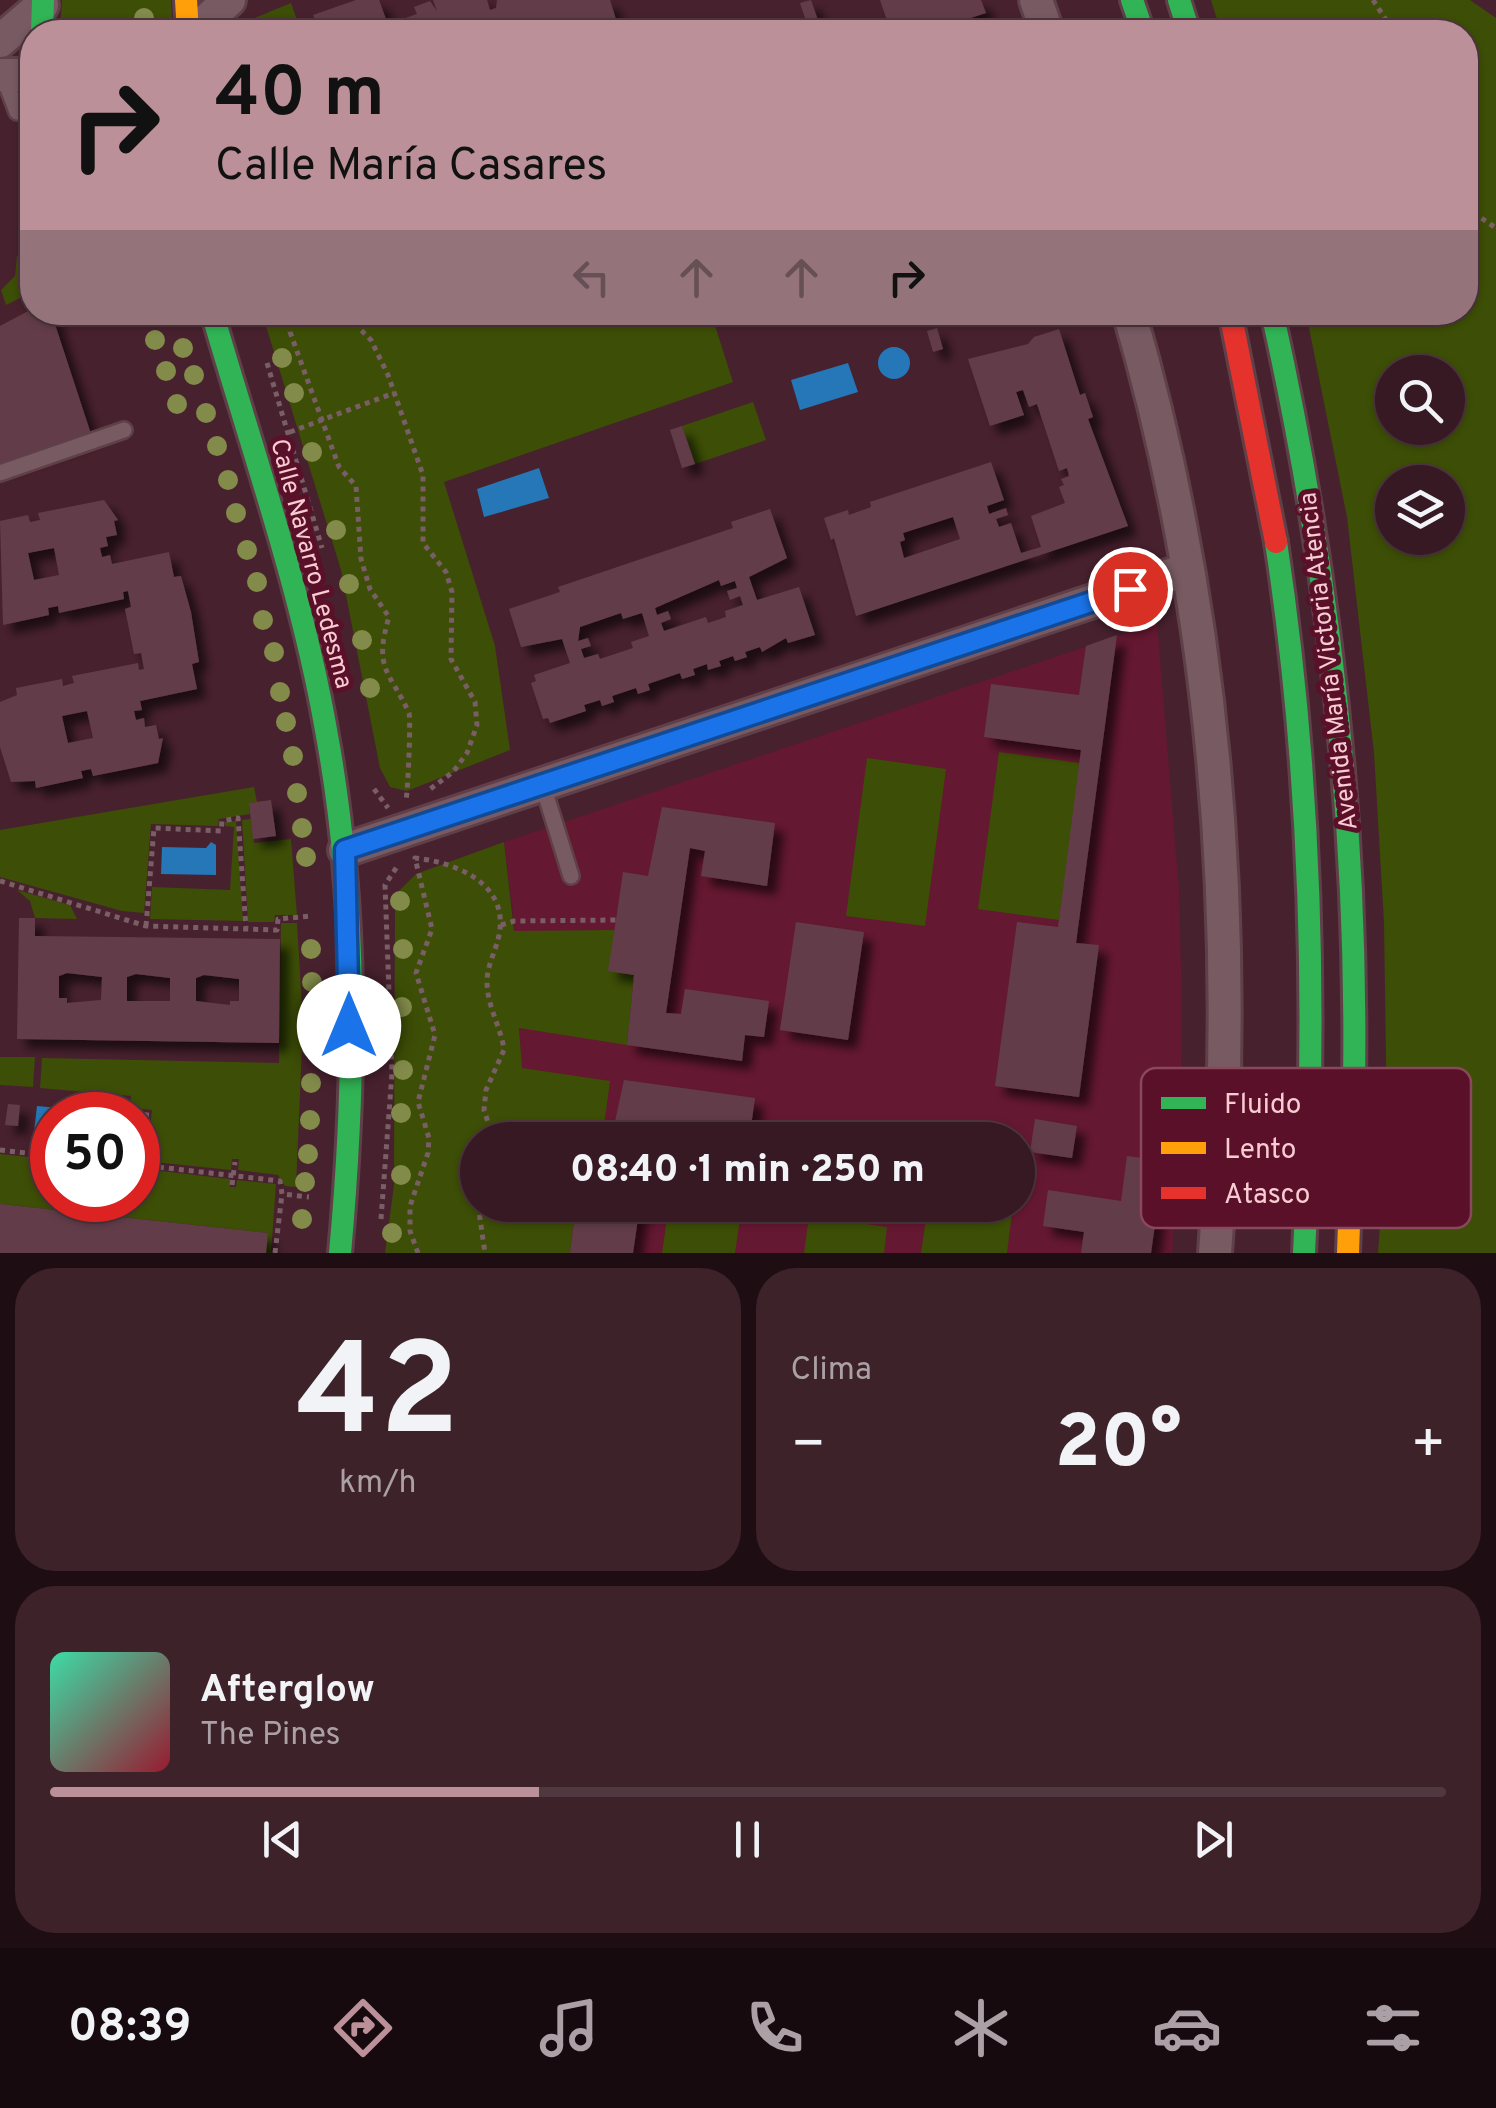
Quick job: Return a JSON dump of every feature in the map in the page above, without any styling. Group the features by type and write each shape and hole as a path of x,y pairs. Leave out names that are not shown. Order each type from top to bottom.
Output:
{"main road":[{"name":"Calle Navarro Ledesma","path":"216,325 311,657 345,850 349,909 349,1144 340,1253"},
{"name":"Avenida María Victoria Atencia","path":"1233,325 1272,516 1298,691 1310,848 1312,1068"},
{"name":"Avenida María Victoria Atencia","path":"1275,325 1310,490 1339,686 1353,845 1358,1005 1355,1068"},
{"name":"Avenida María Victoria Atencia","path":"1304,1253 1305,1228"},
{"name":"Avenida María Victoria Atencia","path":"1348,1253 1349,1228"}],"street":[{"path":"1133,325 1200,632 1220,811 1223,1068"},
{"path":"345,850 1186,570"},
{"path":"1215,1253 1217,1228"}],"lane":[{"path":"12,75 17,112"},
{"path":"0,473 124,430"},
{"path":"544,786 571,876"}],"path":[{"path":"290,325 339,466 356,486 361,559 370,588 389,617 382,652 385,669 410,715 405,808 453,772 477,725 475,702 452,659 452,592 446,572 423,543 423,476 394,393 371,340 358,325"},
{"path":"290,432 394,393"},
{"path":"146,926 154,828 221,831 222,820 238,818 246,929"},
{"path":"418,1253 410,1206 428,1153 418,1102 435,1035 416,972 432,929 414,858 449,861 479,880 496,900 501,925 487,987 504,1050 486,1090 484,1110 488,1122"},
{"path":"0,881 146,926 277,930 278,919 296,919"},
{"path":"501,925 514,921 616,920"},
{"path":"0,1150 30,1153"},
{"path":"232,1186 235,1162"},
{"path":"160,1167 280,1181 275,1253"},
{"path":"282,1194 295,1196"},
{"path":"480,1222 484,1253"}],"shaded area":[{"path":"1157,623 1179,890 1181,1068 1141,1068 1141,1228 1174,1228 1172,1253 514,1253 517,1222 1035,1222 1035,1122 524,1122 514,921 504,842"}],"green space":[{"path":"62,0 171,0 172,20 61,20"},
{"path":"1211,0 1470,0 1496,18 1496,1253 1378,1253 1380,1228 1471,1228 1471,1068 1386,1068 1384,922 1374,753 1347,517 1308,325 1478,325 1478,20 1217,20"},
{"path":"291,3 297,20 250,20"},
{"path":"20,255 20,298 6,305 1,290 15,276"},
{"path":"266,325 715,325 733,382 444,482 495,646 510,750 407,791 390,787 380,768 341,570"},
{"path":"753,402 766,440 695,464 682,426"},
{"path":"999,752 1080,763 1059,920 978,909"},
{"path":"867,758 946,769 925,926 846,916"},
{"path":"254,787 257,802 249,803 250,814 219,819 218,826 151,824 144,913 122,911 0,877 0,830"},
{"path":"251,819 254,843 291,839 297,915 275,915 274,922 248,922 242,820"},
{"path":"236,821 243,921 150,919 152,887 230,890 234,827 225,826 225,822"},
{"path":"504,842 514,931 614,930 634,975 627,1045 519,1028 522,1068 610,1081 604,1122 460,1122 460,1222 574,1222 570,1253 385,1253 394,1185 395,895 416,874"},
{"path":"17,890 70,905 77,919 35,918 30,901"},
{"path":"281,923 297,923 303,1024 296,1187 285,1186 278,1175 238,1170 239,1159 232,1159 231,1170 160,1163 160,1092 40,1088 42,1058 279,1063"},
{"path":"0,1057 35,1057 33,1087 0,1085"},
{"path":"0,1154 30,1157 30,1207 0,1204"},
{"path":"160,1171 230,1179 230,1187 236,1187 237,1180 276,1184 271,1253 266,1253 268,1233 160,1221"},
{"path":"667,1222 740,1222 735,1253 662,1253"},
{"path":"808,1222 887,1227 884,1253 804,1253"},
{"path":"926,1222 1011,1222 1007,1253 921,1253"}],"water":[{"path":"894,347 905,352 910,363 905,374 894,379 883,374 878,363 883,352"},
{"path":"848,363 858,392 800,410 791,380"},
{"path":"539,468 549,498 484,517 477,489"},
{"path":"211,842 216,845 216,875 161,874 162,847 206,848"}],"building":[{"path":"356,0 379,0 386,20 315,20 313,15"},
{"path":"433,0 487,0 490,10 496,8 497,0 610,0 616,20 400,20 417,14 414,7 430,1 437,11"},
{"path":"811,0 818,20 806,20 800,3"},
{"path":"880,0 981,0 986,13 965,20 887,20"},
{"path":"20,315 20,325 55,325 91,434 0,465 0,326"},
{"path":"937,328 943,349 933,352 927,331"},
{"path":"1059,329 1080,395 1085,393 1093,417 1088,419 1128,526 856,616 834,538 831,540 824,518 848,510 849,515 871,507 870,502 991,462 1004,500 987,506 989,514 1006,508 1008,515 996,519 999,527 1011,523 1021,553 1041,547 1031,516 1065,503 1059,487 1064,485 1061,479 1069,476 1067,468 1059,471 1037,404 1029,407 1023,390 1016,392 1024,415 990,426 968,359 1028,344 1034,337","holes":["953,517 960,539 904,558 900,542 905,540 903,533"]},
{"path":"682,426 695,464 682,468 670,430"},
{"path":"104,500 118,520 114,521 117,535 106,537 108,546 100,548 102,557 110,555 112,564 169,552 174,577 181,576 199,662 192,664 197,689 140,701 142,710 134,711 136,720 144,718 145,727 156,725 159,739 163,738 158,763 93,776 91,769 81,771 83,778 36,788 35,781 11,782 0,747 0,702 17,695 16,688 62,679 63,686 74,683 72,676 138,663 139,670 144,669 141,653 134,654 125,609 131,607 128,591 123,592 124,599 59,613 58,606 48,608 49,615 3,625 0,521 28,515 30,522 40,520 38,513","holes":["54,548 59,575 34,580 28,553","87,711 93,738 68,743 62,716"]},
{"path":"770,509 787,558 749,577 757,600 799,587 815,635 788,643 786,638 762,652 760,647 745,652 747,657 719,661 721,666 708,670 707,664 693,669 695,675 682,679 680,673 648,684 650,690 638,694 636,688 612,696 614,702 602,706 600,700 584,705 586,711 550,723 548,718 543,719 531,683 536,681 534,675 570,663 562,639 521,647 509,609 560,592 558,587 733,528 731,522","holes":["719,580 721,586 735,581 737,588 727,591 730,600 740,596 743,605 708,623 706,617 664,631 661,623 671,619 668,611 657,615 655,608","621,613 623,619 642,613 649,636 631,642 633,648 600,659 598,654 584,658 581,649 591,646 588,638 578,641 580,627"]},
{"path":"1117,635 1076,943 1099,945 1079,1097 995,1086 1017,922 1058,927 1081,750 984,737 991,684 1079,695 1086,646"},
{"path":"271,800 276,836 253,839 249,803"},
{"path":"662,807 775,823 767,886 701,876 705,851 690,848 666,1013 681,1014 685,989 769,1001 764,1037 745,1035 742,1061 627,1045 634,975 608,971 623,872 648,876"},
{"path":"19,918 35,918 35,936 280,939 279,1043 17,1039","holes":["67,973 102,977 101,1000 67,1003 67,998 59,998 59,976","136,974 170,978 170,1001 127,1001 127,977","204,975 239,979 239,1001 230,1001 230,1005 196,1001 196,978"]},
{"path":"796,922 864,932 848,1040 780,1030"},
{"path":"624,1080 755,1098 752,1122 615,1122"},
{"path":"8,1104 20,1105 18,1126 5,1125"},
{"path":"1035,1119 1077,1126 1072,1158 1035,1153"},
{"path":"1127,1156 1141,1158 1141,1228 1155,1228 1151,1253 1081,1253 1084,1232 1043,1226 1048,1190 1121,1201"},
{"path":"0,1204 30,1207 30,1222 160,1221 268,1233 266,1253 0,1253"},
{"path":"574,1222 638,1222 633,1253 570,1253"}],"traffic: fast":[{"path":"42,20 43,0"},
{"path":"1132,0 1139,20"},
{"path":"1179,0 1185,20"},
{"path":"216,325 303,624 336,795 349,925 351,991 349,1122 340,1253"},
{"path":"1275,325 1309,503 1336,695 1351,888 1354,1068"},
{"path":"1276,542 1304,808 1310,1068"},
{"path":"1304,1253 1305,1228"}],"traffic: slow":[{"path":"186,0 187,20"},
{"path":"1348,1253 1349,1228"}],"traffic: jam":[{"path":"1233,325 1276,542"}],"route":[{"path":"349,1026 345,850 1130,589"}]}
